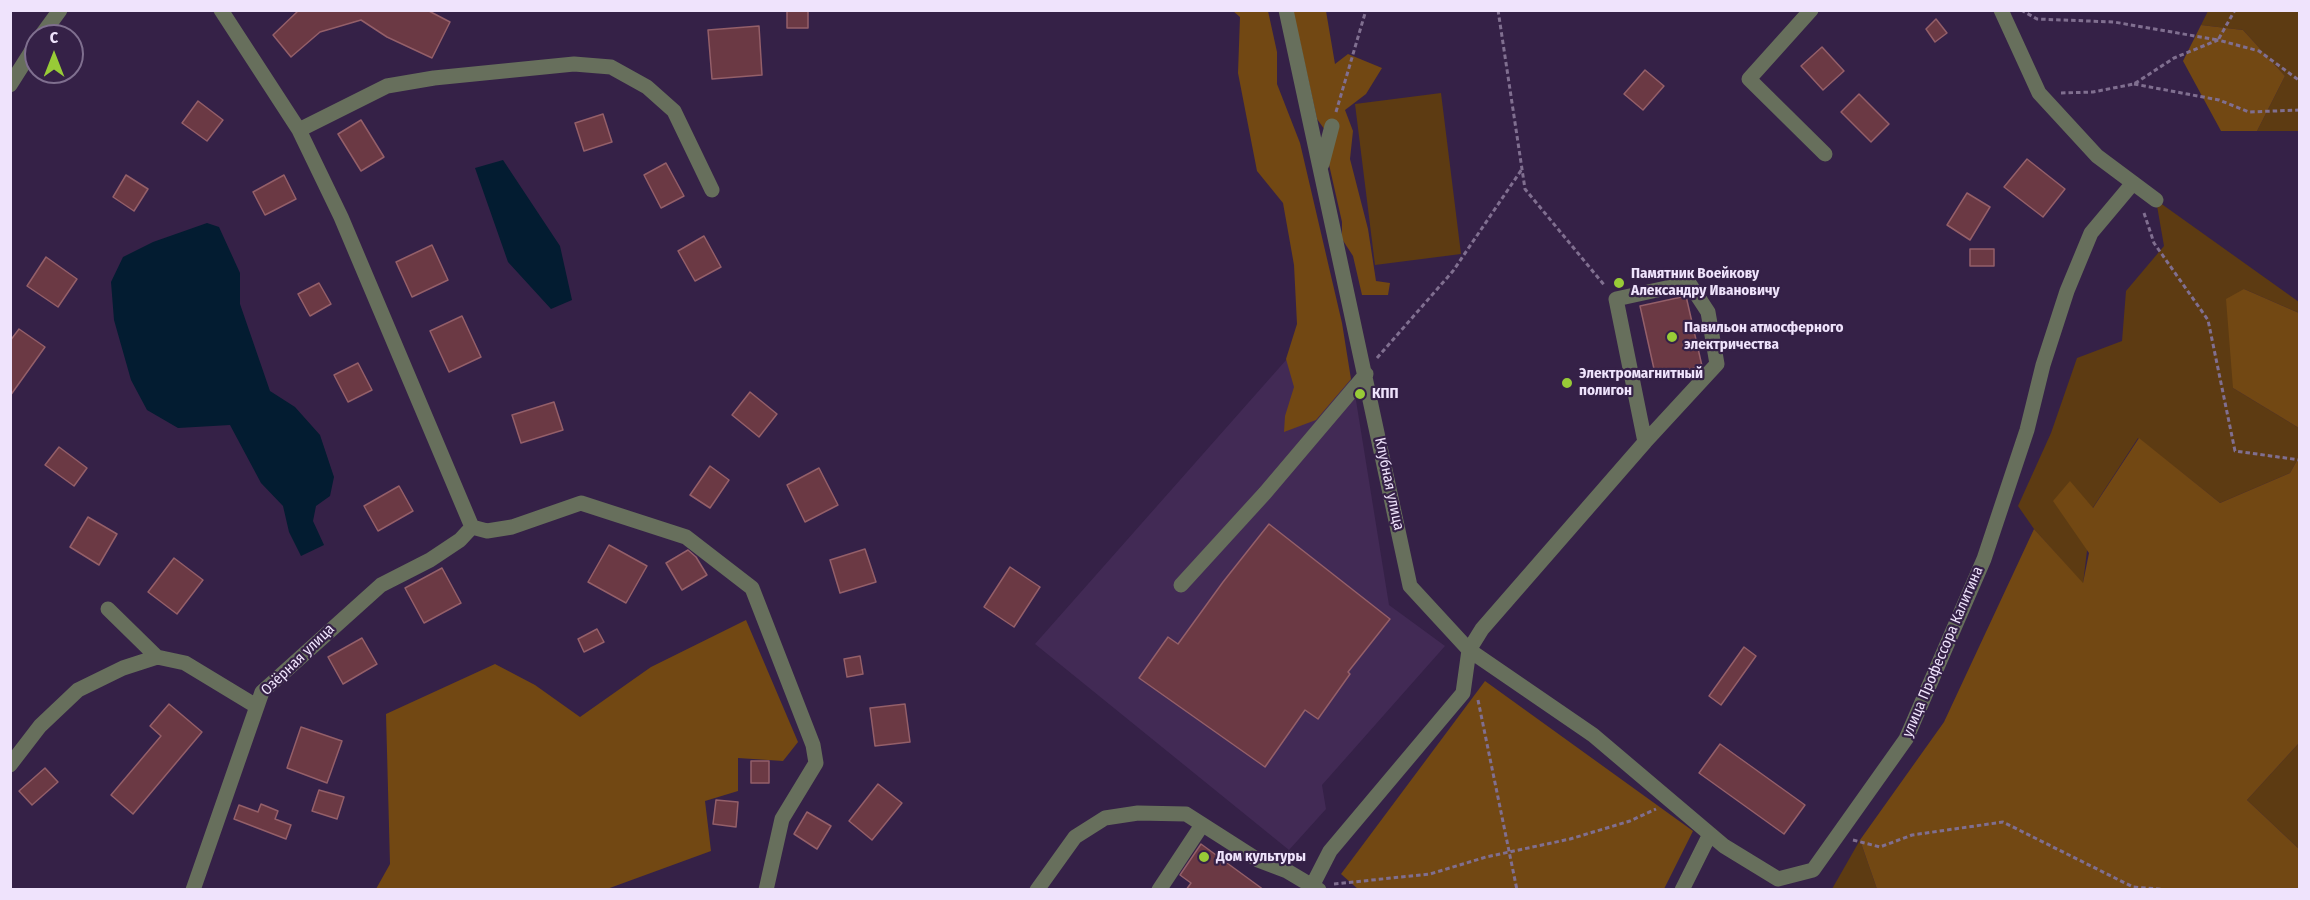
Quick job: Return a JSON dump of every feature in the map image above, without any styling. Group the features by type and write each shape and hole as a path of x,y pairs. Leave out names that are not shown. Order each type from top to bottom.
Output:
{"street":[{"path":"50,24 60,10"},
{"path":"220,10 299,130 341,217 472,528 487,531 512,527 581,503 686,537 752,588 813,745 816,763 782,819 766,890"},
{"name":"Клубная улица","path":"1286,10 1410,586 1469,650"},
{"path":"1811,10 1749,79 1825,154"},
{"path":"2001,10 2039,93 2097,156 2156,200"},
{"path":"10,85 24,63"},
{"path":"299,130 387,86 434,78 574,64 611,67 647,87 674,111 712,190"},
{"path":"1321,165 1332,126"},
{"name":"улица Профессора Калитина","path":"1469,650 1593,735 1724,846 1778,879 1813,870 1906,739 1984,559 2075,272 2091,233 2133,183"},
{"path":"1036,890 1075,837 1105,818 1138,813 1186,814 1258,860 1314,888 1330,851 1463,693 1469,650 1482,629 1645,442 1717,364 1708,312 1689,284 1616,299 1645,442"},
{"path":"1181,585 1366,374"},
{"name":"Озёрная улица","path":"193,890 262,692 381,585 430,560 460,540 472,528"},
{"path":"108,609 157,657"},
{"path":"10,765 40,726 78,690 123,668 157,657 185,663 256,706"},
{"path":"1159,890 1202,825"},
{"path":"1682,890 1710,834"}],"path":[{"path":"1332,126 1366,10"},
{"path":"1498,10 1526,189 1616,299"},
{"path":"2021,10 2037,19 2114,22 2218,40 2259,51 2300,81"},
{"path":"2039,93 2093,93 2134,84 2174,58 2218,40 2235,10"},
{"path":"2134,84 2219,100 2249,112 2300,110"},
{"path":"1366,374 1384,347 1453,271 1522,169"},
{"path":"2133,183 2154,243 2208,320 2235,451 2300,460"},
{"path":"1478,696 1517,890"},
{"path":"1314,888 1430,874 1510,852 1570,839 1630,821 1672,802"},
{"path":"1837,836 1880,848 1912,835 2002,822 2133,887 2171,890"}],"shaded area":[{"path":"1233,11 1268,11 1277,52 1277,84 1300,143 1342,323 1351,379 1316,420 1284,432 1285,416 1294,387 1286,359 1297,324 1294,265 1283,203 1257,171 1238,73 1240,17"},
{"path":"1293,11 1326,11 1335,64 1348,54 1382,68 1366,94 1345,110 1353,131 1350,159 1368,229 1376,281 1390,283 1388,295 1362,295 1353,256 1342,239 1342,222 1328,160 1333,141 1317,119"},
{"path":"2208,11 2299,11 2299,131 2257,131 2285,76 2243,30 2201,25"},
{"path":"2201,25 2243,30 2285,76 2257,131 2221,131 2183,61"},
{"path":"1441,93 1461,254 1375,265 1355,104"},
{"path":"2156,200 2299,302 2299,313 2244,289 2233,388 2299,428 2299,457 2290,473 2220,503 2138,438 2092,509 2083,584 2034,529 2018,506 2051,433 2077,358 2122,341 2126,291 2164,246"},
{"path":"2244,289 2299,313 2299,428 2233,388 2226,299"},
{"path":"1325,316 1354,388 1389,605 1445,646 1322,785 1326,809 1289,850 1035,644"},
{"path":"2139,438 2220,503 2290,473 2299,457 2299,743 2247,800 2299,849 2299,889 1877,889 1860,840 1944,722 2034,529 2083,583 2089,553 2053,501 2070,481 2093,508"},
{"path":"746,620 798,742 783,761 738,758 738,791 705,801 711,851 607,889 376,889 390,864 386,714 495,664 535,685 580,717 651,667"},
{"path":"1485,681 1693,831 1664,889 1359,890 1341,874"},
{"path":"2299,743 2299,849 2247,800"},
{"path":"1860,840 1877,889 1832,889"}],"water":[{"path":"503,160 560,246 572,300 551,309 508,262 475,168"},
{"path":"207,223 219,227 240,273 240,304 270,391 295,407 320,435 334,477 330,496 316,506 313,521 324,545 301,556 289,532 283,506 261,483 230,425 178,428 147,410 131,380 114,320 111,282 123,257 153,242"}],"building":[{"path":"299,10 427,10 450,22 432,58 387,37 361,20 320,32 291,57 273,35"},
{"path":"787,10 808,10 808,28 787,28"},
{"path":"1936,19 1947,33 1935,42 1926,29"},
{"path":"759,26 762,75 712,79 708,30"},
{"path":"1822,47 1844,71 1823,90 1801,66"},
{"path":"1645,70 1664,86 1643,110 1624,94"},
{"path":"1859,94 1889,124 1871,142 1841,112"},
{"path":"198,101 223,120 207,141 182,123"},
{"path":"603,114 612,142 584,151 575,123"},
{"path":"361,120 384,157 361,171 338,134"},
{"path":"2027,159 2065,189 2043,217 2004,187"},
{"path":"666,163 684,196 661,208 644,175"},
{"path":"126,175 148,189 134,211 113,197"},
{"path":"284,175 296,199 265,215 253,192"},
{"path":"1967,193 1990,207 1970,240 1947,225"},
{"path":"704,236 721,267 695,281 678,251"},
{"path":"432,245 448,280 412,297 396,262"},
{"path":"1970,249 1994,249 1994,266 1970,266"},
{"path":"46,257 77,279 58,307 27,286"},
{"path":"319,283 331,304 310,316 298,294"},
{"name":"Павильон атмосферного электричества","path":"1686,296 1702,366 1656,378 1640,306"},
{"path":"462,316 481,357 449,372 430,331"},
{"path":"19,329 45,347 10,396 10,341"},
{"path":"358,363 372,390 348,402 334,375"},
{"path":"750,392 777,414 759,437 732,415"},
{"path":"554,402 563,430 521,443 512,415"},
{"path":"59,447 87,468 74,486 45,465"},
{"path":"710,466 729,480 710,508 690,495"},
{"path":"819,468 838,505 805,522 787,485"},
{"path":"399,486 413,511 378,531 364,506"},
{"path":"88,517 117,534 99,565 70,547"},
{"path":"1269,524 1390,619 1348,672 1350,674 1318,719 1305,710 1265,767 1139,678 1168,637 1178,644"},
{"path":"609,545 647,566 626,603 588,582"},
{"path":"865,549 876,582 840,593 830,560"},
{"path":"688,550 696,557 707,575 682,590 666,563"},
{"path":"174,558 203,580 177,614 148,592"},
{"path":"1010,567 1040,587 1014,627 984,607"},
{"path":"442,568 461,603 424,623 405,588"},
{"path":"597,629 604,642 584,652 578,639"},
{"path":"362,638 377,664 343,684 328,657"},
{"path":"1744,647 1756,656 1721,705 1709,696"},
{"path":"860,656 863,674 847,677 844,659"},
{"path":"169,704 202,732 133,814 111,795 161,736 150,726"},
{"path":"905,704 910,742 875,746 870,708"},
{"path":"301,727 342,741 327,783 287,768"},
{"path":"1720,744 1805,805 1784,834 1699,773"},
{"path":"751,761 769,761 769,783 751,783"},
{"path":"45,768 58,782 32,805 19,791"},
{"path":"878,784 902,803 872,840 849,821"},
{"path":"319,790 344,797 337,819 312,811"},
{"path":"716,800 738,802 736,827 713,824"},
{"path":"261,804 278,811 275,819 291,825 286,839 234,819 239,805 258,812"},
{"path":"807,812 831,826 817,849 794,834"},
{"name":"Дом культуры","path":"1201,844 1264,890 1186,890 1191,883 1180,875"}],"place":[{"name":"Памятник Воейкову Александру Ивановичу","path":"1619,283"},
{"name":"Павильон атмосферного электричества","path":"1672,337"},
{"name":"Электромагнитный полигон","path":"1567,383"},
{"name":"КПП","path":"1360,394"},
{"name":"Дом культуры","path":"1204,857"}]}
